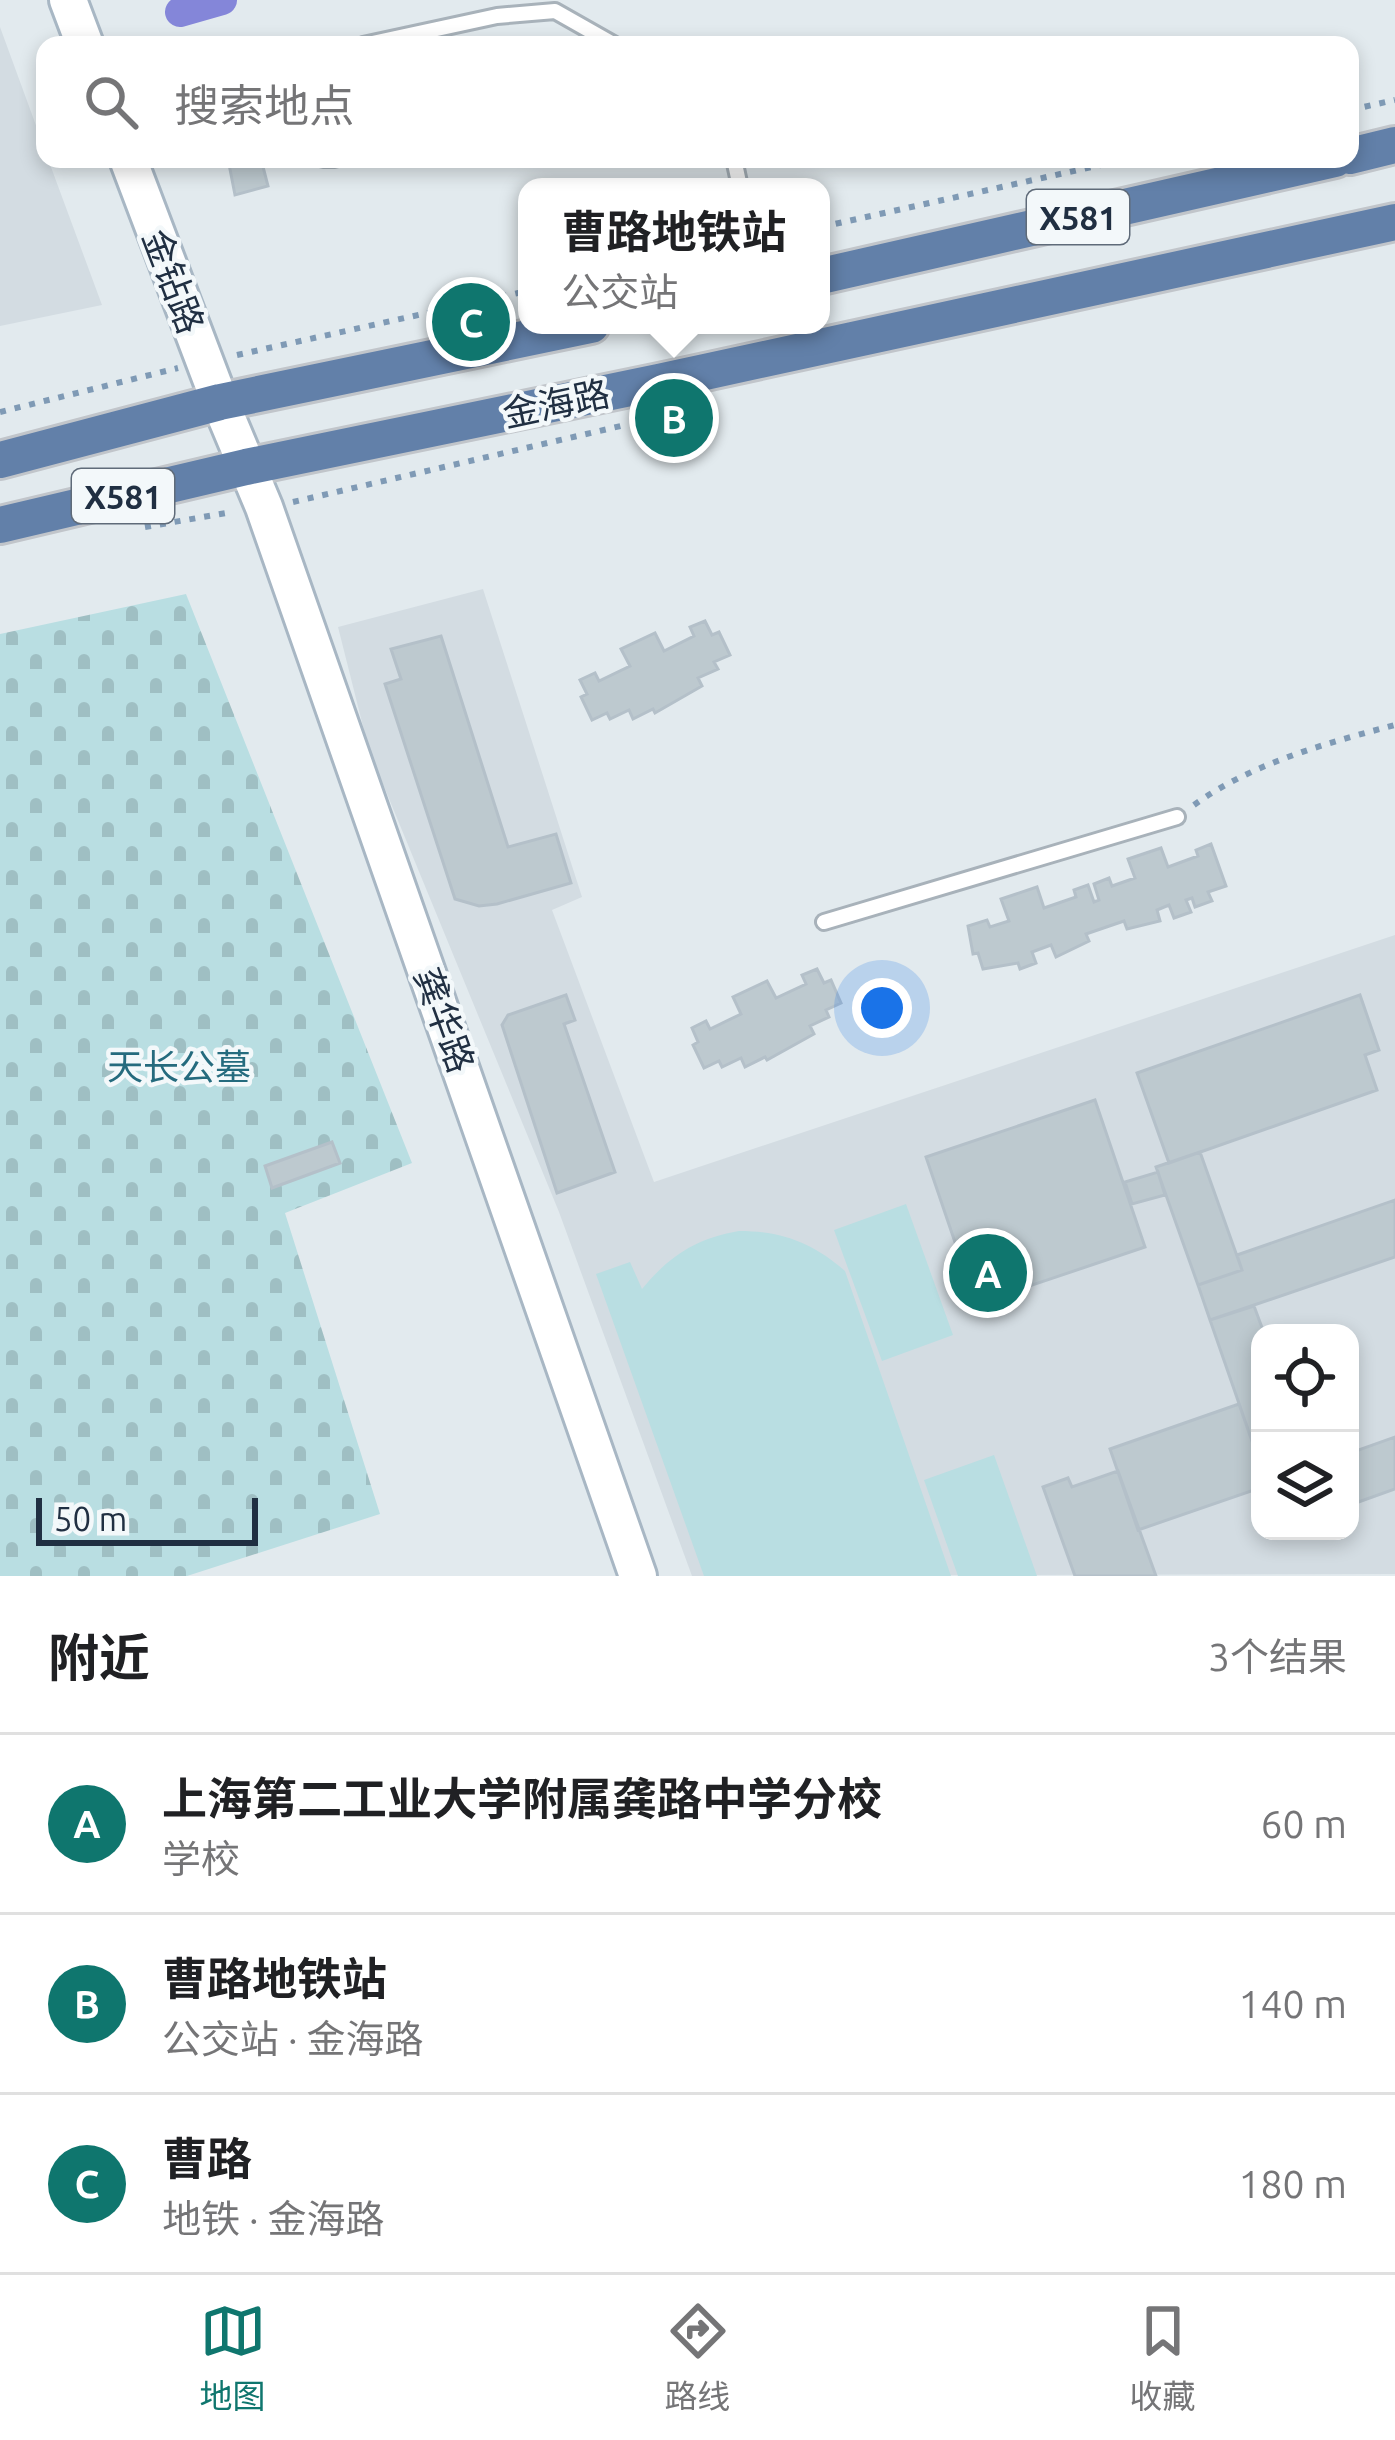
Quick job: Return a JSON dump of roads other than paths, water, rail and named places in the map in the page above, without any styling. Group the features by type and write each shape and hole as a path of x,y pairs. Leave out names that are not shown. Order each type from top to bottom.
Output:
{"main road":[{"path":"1359,154 1395,146"},
{"name":"X581","path":"830,274 1295,168"},
{"name":"金海路","path":"0,525 247,466 1395,222"},
{"name":"金海路","path":"0,460 220,402 548,334"}],"street":[{"path":"68,0 82,36"},
{"name":"金钻路","path":"131,168 247,466"},
{"name":"龚华路","path":"247,466 511,1203 638,1576"}],"lane":[{"path":"404,36 496,16 555,10 600,36"},
{"path":"824,922 1177,818"}],"waterway":[{"path":"180,12 222,0"}],"place":[{"name":"曹路","path":"471,322"},
{"name":"曹路地铁站","path":"674,418"},
{"name":"上海第二工业大学附属龚路中学分校","path":"988,1273"}],"park label":[{"name":"天长公墓","path":"179,1066"}]}
